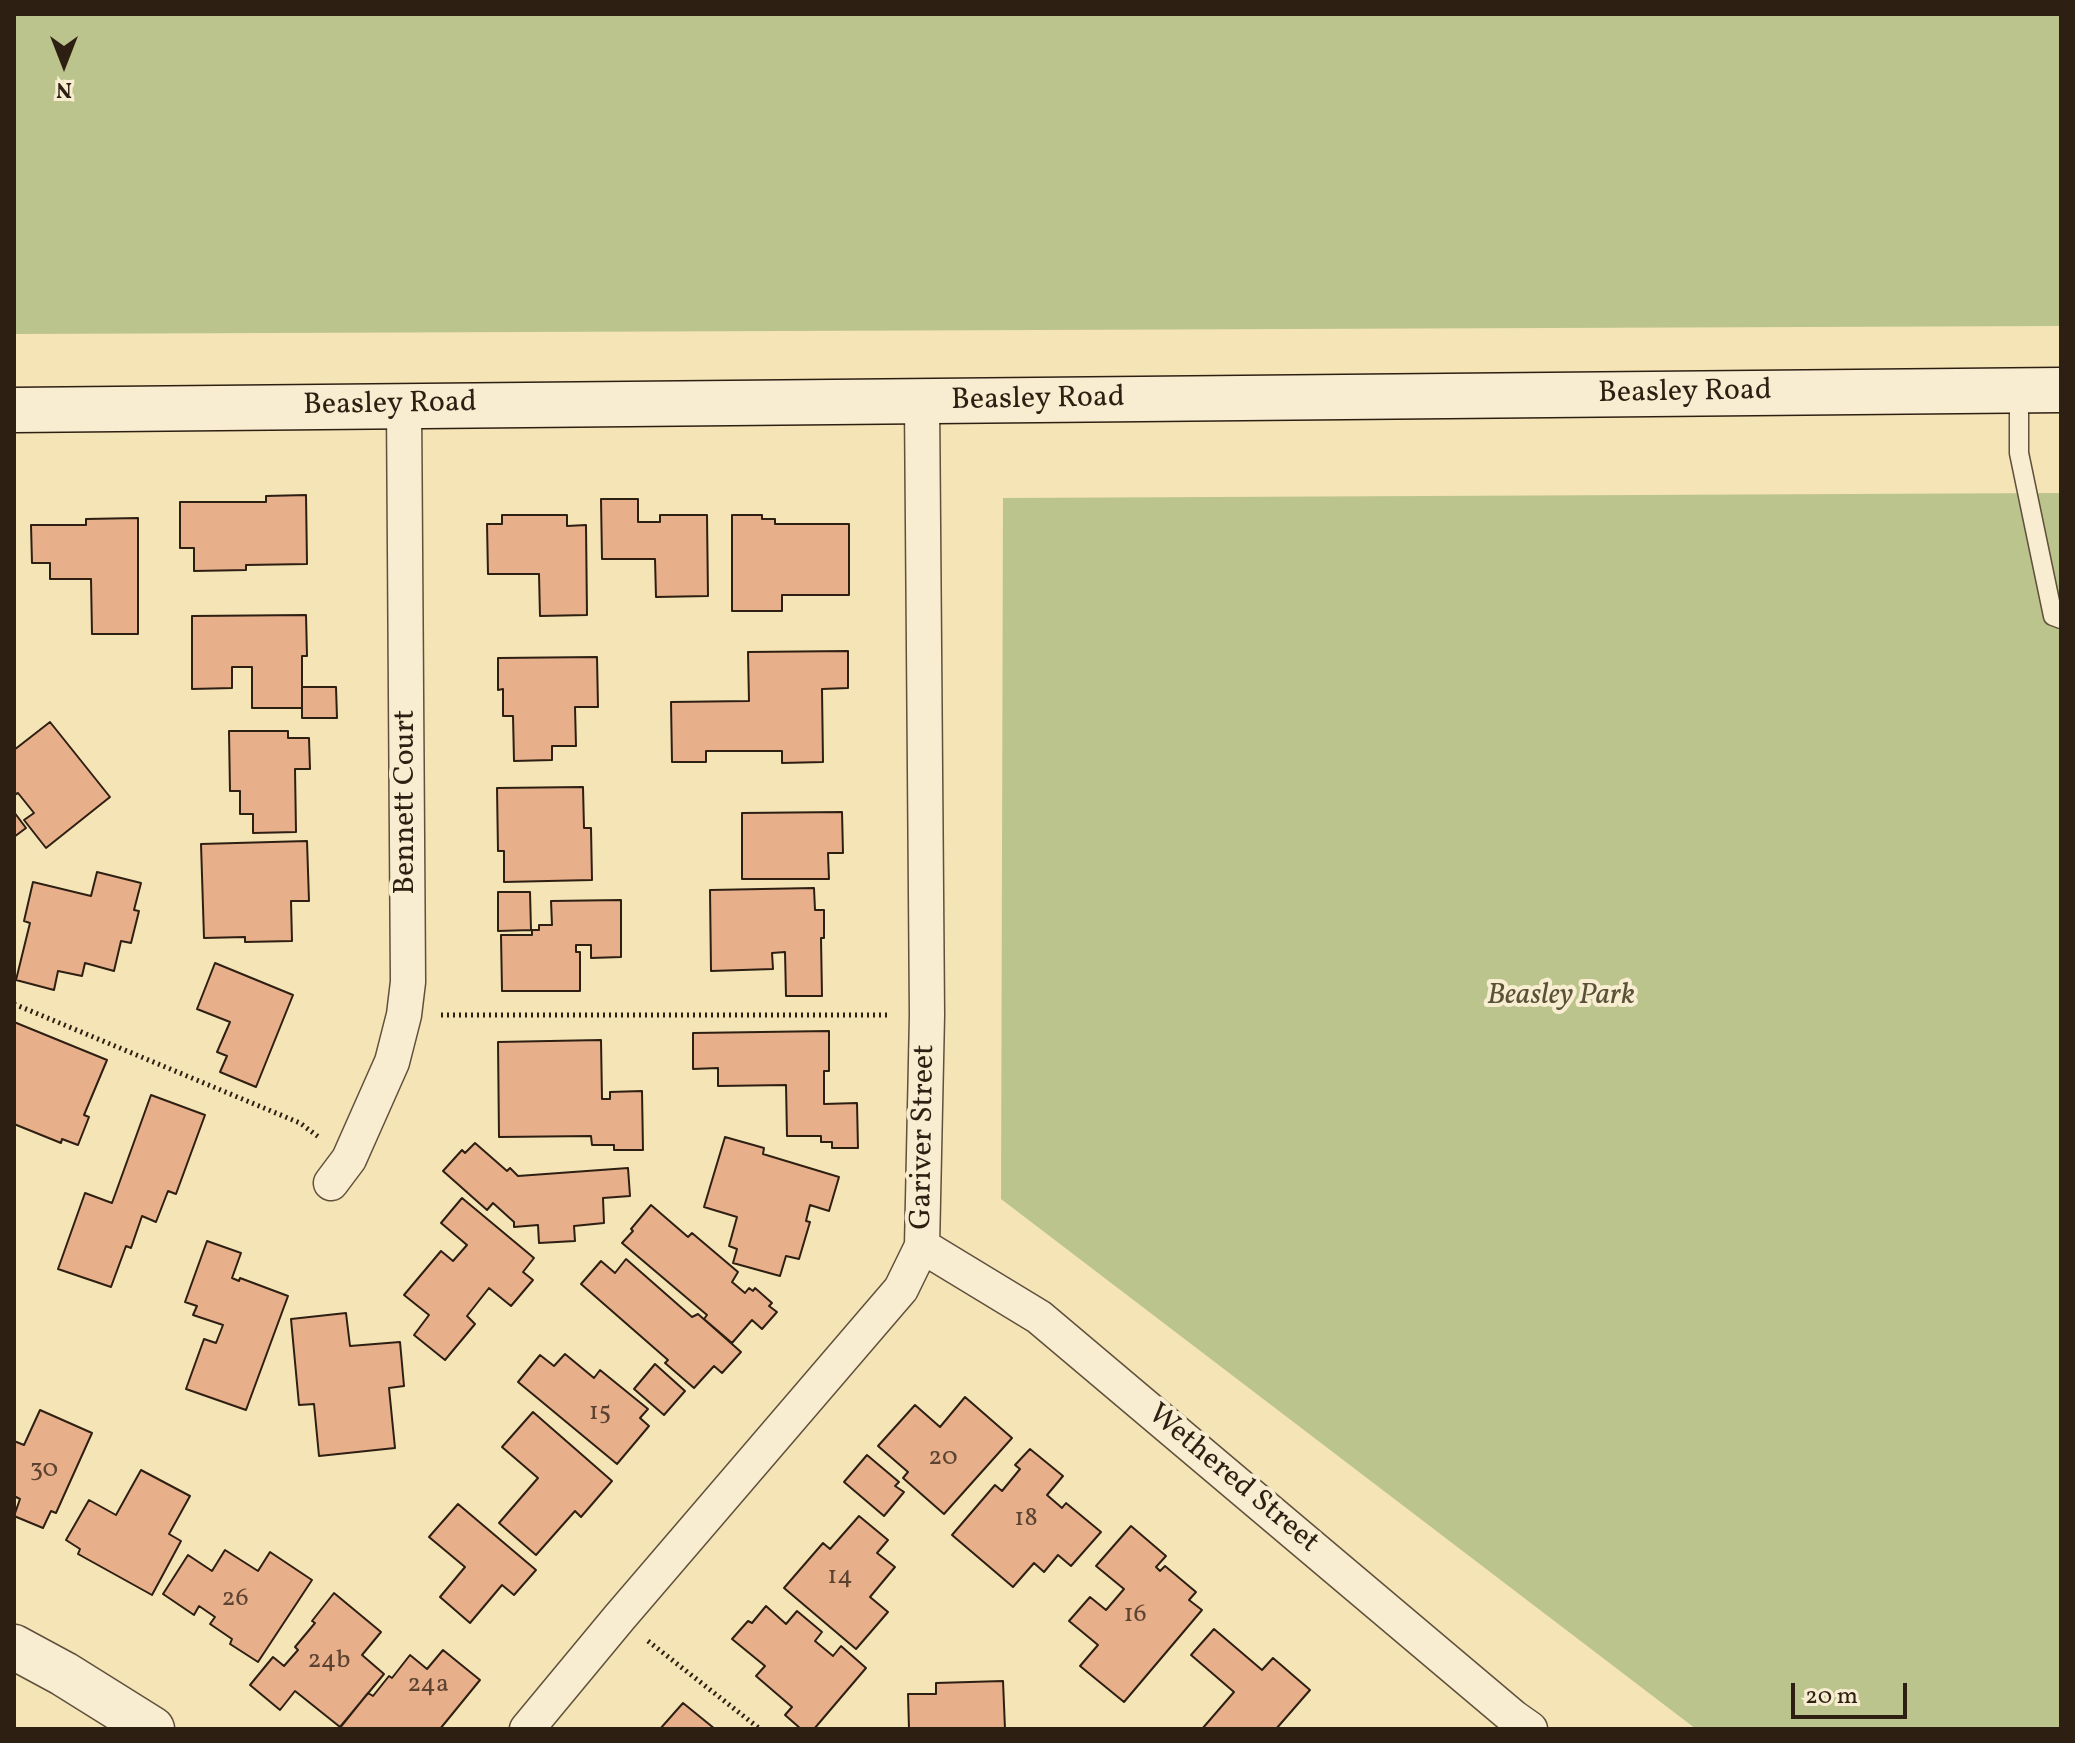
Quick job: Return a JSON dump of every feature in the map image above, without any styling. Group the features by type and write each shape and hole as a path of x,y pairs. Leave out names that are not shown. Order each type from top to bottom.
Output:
{"main road":[{"name":"Beasley Road","path":"14,410 404,418 2040,404"},
{"name":"Beasley Road","path":"14,435 404,418"},
{"path":"14,1647 152,1729"}],"street":[{"name":"Gariver Street","path":"527,1729 901,1289 922,1246 927,1015 922,414"},
{"name":"Bennett Court","path":"340,1171 392,1062 404,1015 408,982 404,418"},
{"name":"Wethered Street","path":"922,1246 1039,1317 1530,1729"}],"lane":[{"path":"2040,404 2019,453 2053,616 2061,619"}],"path":[{"path":"14,1004 300,1123 340,1171"},
{"path":"404,1015 927,1015"},
{"path":"619,1618 760,1729"}],"green space":[{"path":"14,14 2061,14 2061,326 14,334"},
{"name":"Beasley Park","path":"2061,493 2061,1729 1696,1729 1001,1199 1003,498"}],"building":[{"path":"306,495 307,564 246,565 246,570 194,571 194,548 180,548 180,502 266,502 266,496"},
{"path":"601,499 638,499 638,522 660,522 660,515 707,515 708,596 656,597 655,559 602,559"},
{"path":"502,515 567,515 567,526 586,525 587,615 540,616 539,574 488,574 487,524 502,524"},
{"path":"732,515 762,515 762,519 775,519 775,524 849,524 849,595 782,595 782,611 732,611"},
{"path":"138,518 138,634 92,634 91,579 50,579 50,563 32,563 31,525 86,525 86,519"},
{"path":"306,615 307,656 302,656 302,708 252,708 252,667 232,667 232,688 192,689 192,616"},
{"path":"848,651 848,688 822,689 823,762 782,763 782,751 706,751 706,762 672,762 671,702 749,701 748,652"},
{"path":"597,657 598,707 575,707 576,746 552,746 552,760 514,761 513,716 503,716 503,689 498,690 498,658"},
{"path":"302,687 336,687 337,718 302,718"},
{"path":"50,722 110,797 46,848 24,820 34,813 18,793 14,795 14,750"},
{"path":"229,731 288,731 288,738 309,738 310,769 295,769 296,832 253,833 253,814 240,814 240,791 230,791"},
{"path":"583,787 584,828 591,828 592,880 504,882 504,851 498,851 497,788"},
{"path":"14,812 26,828 14,837"},
{"path":"842,812 843,853 828,853 829,879 742,879 742,813"},
{"path":"307,841 309,901 291,901 292,941 245,942 245,937 204,938 201,844"},
{"path":"97,872 141,883 134,910 139,911 131,943 121,941 114,971 85,963 82,976 58,971 54,990 16,980 30,923 24,921 33,882 91,896"},
{"path":"814,888 815,910 824,910 822,996 786,996 785,952 772,953 773,969 711,971 710,890"},
{"path":"498,892 530,892 531,930 498,931"},
{"path":"621,900 621,957 591,958 591,945 576,945 576,952 580,952 580,991 502,991 501,935 532,935 532,930 539,930 539,925 552,925 551,901"},
{"path":"215,963 293,995 256,1087 220,1072 227,1056 217,1052 230,1022 197,1009"},
{"path":"14,1022 107,1060 84,1115 89,1117 78,1145 62,1139 61,1143 14,1124"},
{"path":"829,1031 829,1071 824,1071 824,1104 857,1103 858,1148 832,1148 832,1142 821,1142 821,1136 787,1136 786,1085 718,1086 718,1068 693,1069 693,1033"},
{"path":"601,1040 602,1099 610,1099 610,1092 642,1091 643,1150 614,1150 614,1145 592,1145 591,1136 499,1137 498,1042"},
{"path":"151,1095 205,1115 176,1194 168,1191 156,1222 142,1216 131,1248 126,1246 111,1287 58,1269 85,1193 112,1203"},
{"path":"725,1137 764,1148 763,1154 839,1177 829,1211 810,1205 806,1221 810,1222 799,1259 786,1256 780,1276 733,1263 737,1249 729,1246 737,1217 704,1207"},
{"path":"475,1143 507,1171 510,1168 518,1176 628,1168 630,1196 603,1198 604,1223 574,1226 575,1241 539,1243 538,1225 514,1227 514,1222 493,1203 487,1210 443,1171 462,1150 465,1153"},
{"path":"462,1198 534,1258 523,1272 533,1280 511,1306 489,1288 467,1316 475,1324 445,1360 414,1335 429,1315 404,1295 441,1251 453,1261 467,1245 441,1223"},
{"path":"651,1205 688,1237 692,1233 738,1272 732,1282 745,1293 749,1288 753,1291 755,1288 772,1303 769,1306 777,1312 762,1329 752,1320 732,1343 704,1319 707,1315 622,1243"},
{"path":"207,1241 241,1253 232,1278 239,1281 240,1278 288,1296 246,1410 186,1389 204,1339 216,1343 223,1325 193,1315 197,1306 185,1302"},
{"path":"626,1259 692,1317 698,1314 741,1352 722,1373 714,1366 694,1388 665,1363 668,1360 581,1284 601,1261 615,1273"},
{"path":"346,1313 350,1346 400,1342 404,1386 389,1388 395,1448 319,1456 314,1404 299,1405 291,1319"},
{"path":"565,1354 594,1378 600,1370 648,1409 640,1418 649,1426 617,1464 518,1382 540,1355 554,1366"},
{"path":"655,1364 685,1391 664,1415 634,1389"},
{"path":"965,1397 1012,1438 944,1514 903,1478 908,1472 878,1446 915,1405 940,1427"},
{"path":"40,1410 92,1433 56,1513 51,1511 43,1528 14,1516 20,1499 14,1496 14,1441 24,1445"},
{"path":"533,1412 612,1481 581,1517 575,1511 536,1555 499,1523 538,1478 502,1447"},
{"path":"1030,1449 1063,1476 1047,1495 1062,1508 1066,1503 1101,1532 1071,1566 1058,1555 1044,1572 1034,1563 1013,1587 952,1535 995,1485 1002,1491 1020,1469 1015,1465"},
{"path":"867,1455 899,1482 895,1486 904,1492 884,1516 844,1482"},
{"path":"141,1470 190,1496 169,1534 181,1541 152,1595 78,1554 80,1549 66,1540 89,1500 116,1515"},
{"path":"458,1504 536,1570 514,1595 502,1585 470,1623 440,1597 465,1567 429,1537"},
{"path":"859,1516 888,1540 877,1553 895,1567 870,1597 888,1612 856,1649 784,1588 823,1543 830,1549"},
{"path":"1131,1526 1166,1556 1156,1567 1160,1571 1165,1566 1196,1592 1189,1600 1202,1610 1124,1702 1080,1666 1098,1645 1069,1621 1090,1597 1106,1610 1124,1589 1096,1566"},
{"path":"225,1550 258,1571 270,1552 312,1580 258,1662 230,1644 232,1639 210,1624 215,1617 199,1606 194,1615 163,1594 188,1555 212,1571"},
{"path":"334,1593 381,1632 362,1655 384,1674 340,1727 295,1691 280,1710 250,1685 273,1657 284,1666 298,1650 295,1647"},
{"path":"766,1606 786,1624 797,1611 822,1632 815,1641 833,1656 841,1646 866,1668 814,1729 801,1729 785,1715 792,1707 756,1676 765,1666 732,1639 748,1621 752,1623"},
{"path":"1214,1629 1262,1670 1273,1658 1310,1690 1276,1729 1202,1729 1234,1692 1191,1655"},
{"path":"443,1650 480,1680 440,1729 339,1729 368,1693 373,1696 410,1655 427,1669"},
{"path":"1003,1681 1005,1729 909,1729 908,1694 936,1694 936,1683"},
{"path":"683,1703 715,1729 660,1729"}]}
